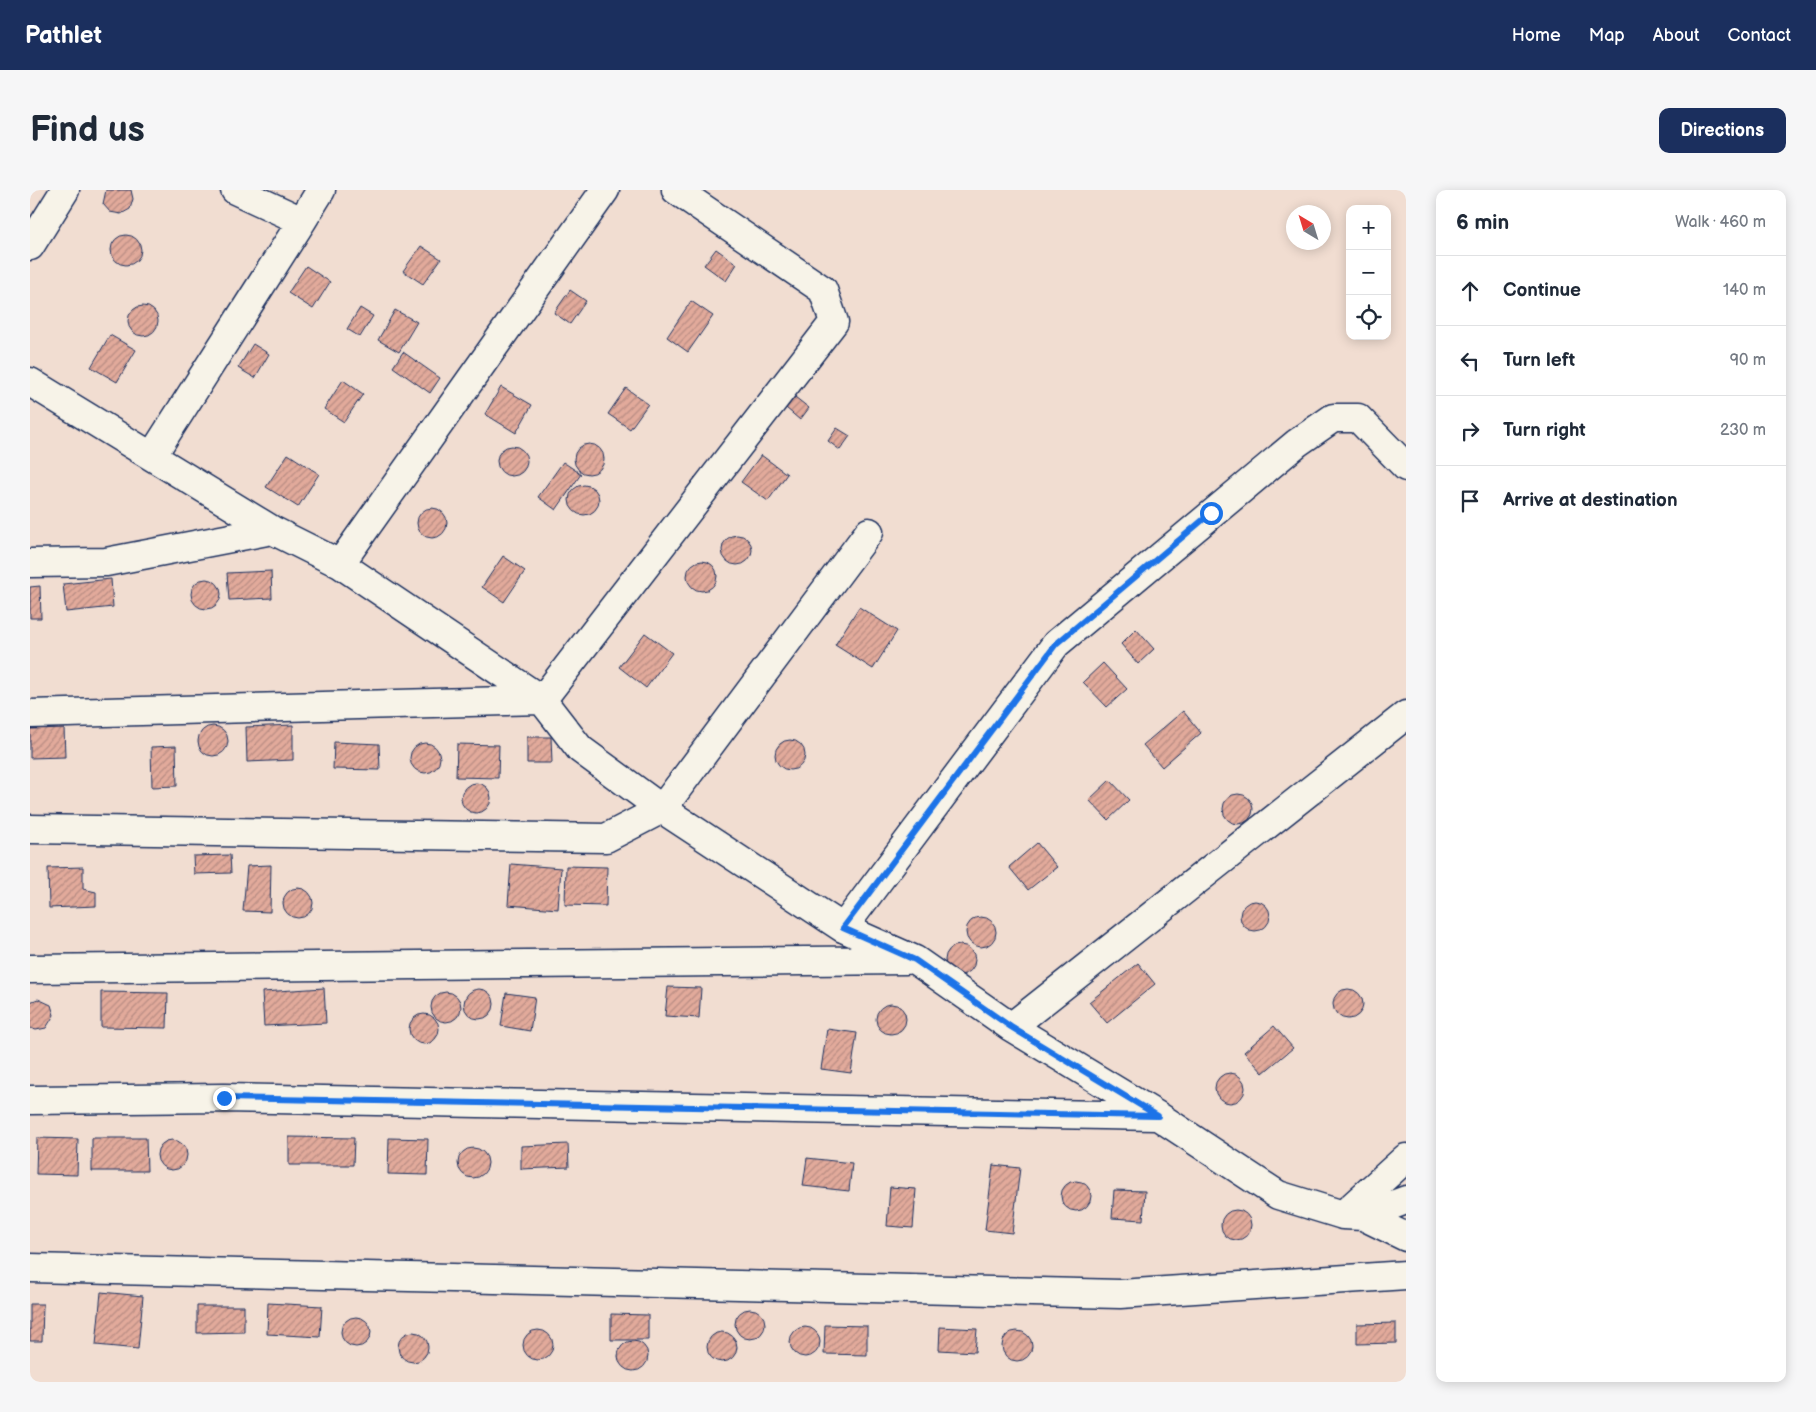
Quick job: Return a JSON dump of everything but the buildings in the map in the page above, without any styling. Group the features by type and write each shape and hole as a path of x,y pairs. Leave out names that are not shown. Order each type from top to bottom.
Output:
{"street":[{"path":"30,246 65,190"},
{"path":"235,190 302,221"},
{"path":"152,456 321,190"},
{"path":"340,564 605,190"},
{"path":"542,700 834,322 823,290 676,190"},
{"path":"30,382 272,530 340,564 542,700 580,749 662,809 843,928 915,960 1011,1027 1158,1116 1278,1195 1353,1216 1406,1237"},
{"path":"843,928 1056,644 1211,513 1297,443 1333,418 1358,418 1406,467"},
{"path":"30,563 106,562 272,530"},
{"path":"30,829 606,838 662,809 869,532"},
{"path":"30,714 542,700"},
{"path":"1011,1027 1406,715"},
{"path":"30,969 915,960"},
{"path":"30,1100 224,1098 1158,1116"},
{"path":"1353,1216 1406,1158"},
{"path":"1353,1216 1406,1200"},
{"path":"30,1268 1120,1294 1406,1275"}],"route":[{"path":"224,1098 1158,1116 1011,1027 915,960 843,928 1056,644 1211,513"}]}
